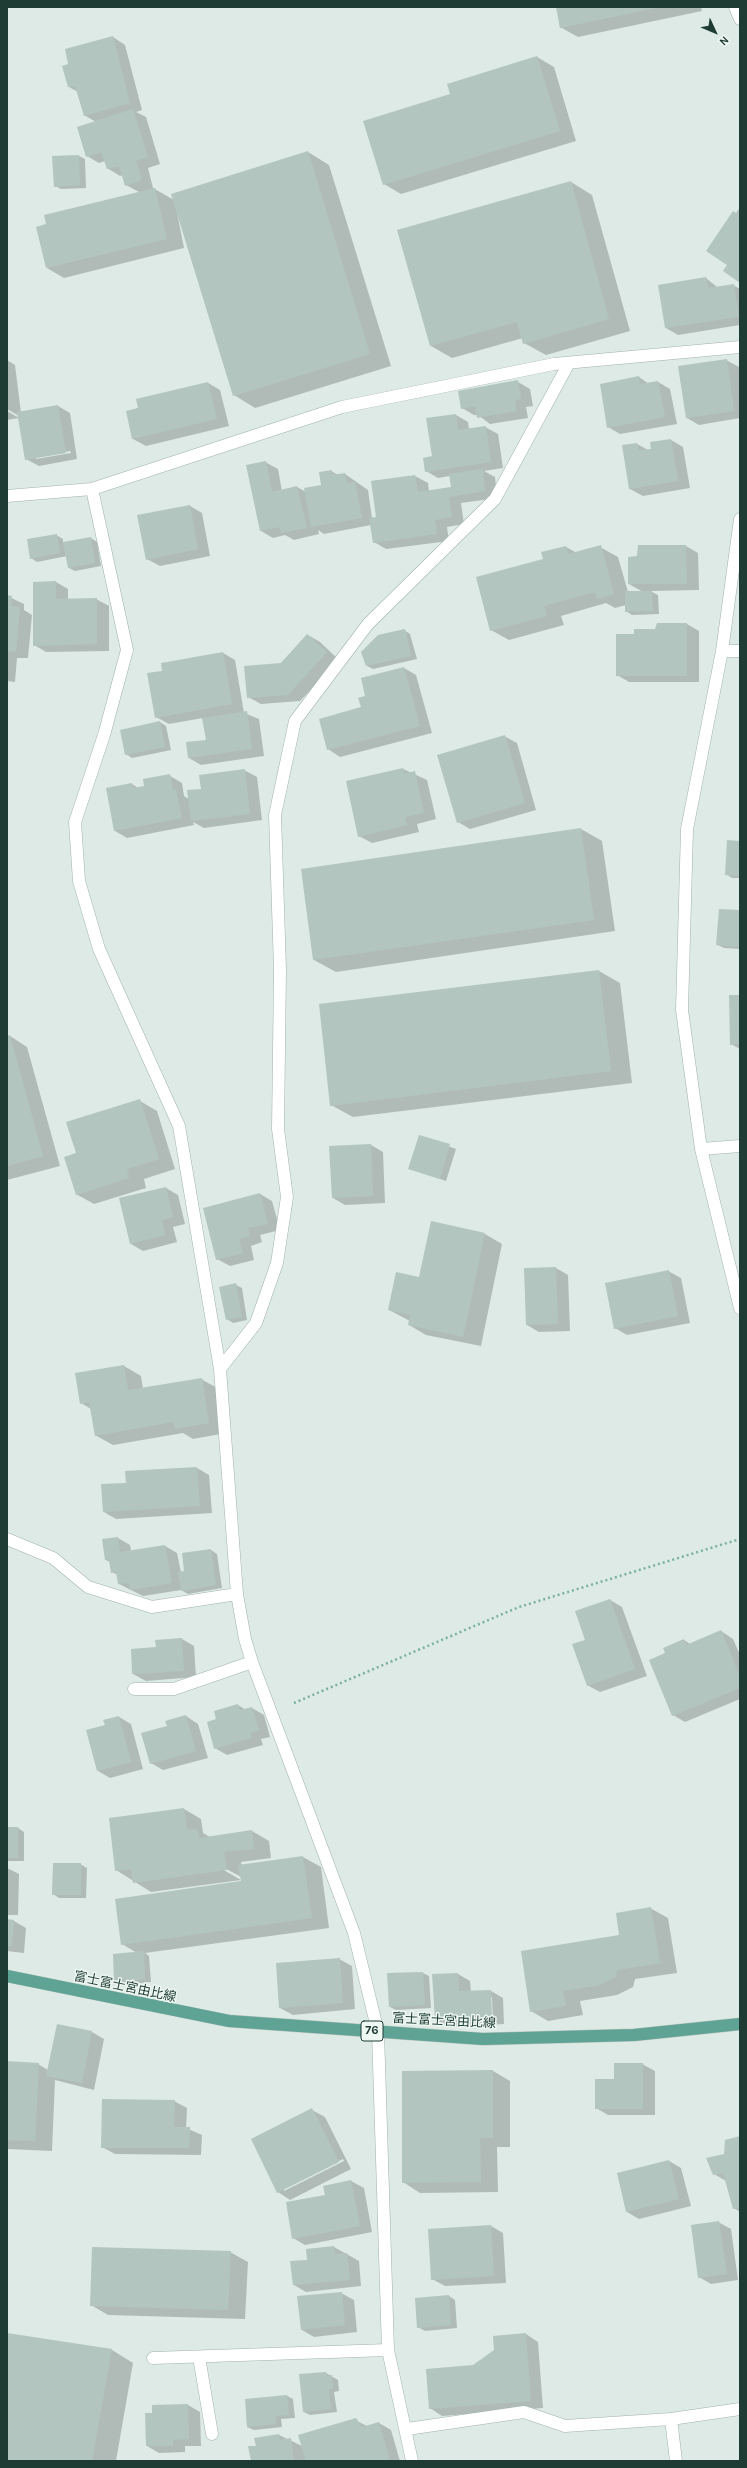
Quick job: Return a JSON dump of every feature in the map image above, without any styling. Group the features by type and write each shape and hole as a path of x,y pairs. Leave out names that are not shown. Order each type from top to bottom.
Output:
{"main road":[{"name":"富士富士宮由比線","path":"7,1976 229,2021 483,2039 634,2035 740,2024"}],"street":[{"path":"735,7 740,19"},
{"path":"7,496 92,489 342,407 554,364 740,347"},
{"path":"220,1369 256,1323 277,1263 287,1198 278,1129 280,969 275,815 295,721 368,624 494,499 569,363"},
{"path":"92,489 127,650 104,735 75,822 79,881 99,949 179,1126 220,1369 237,1594 252,1662 354,1933 378,2032 388,2350 407,2429 412,2461"},
{"path":"740,518 722,651 687,829 682,1010 701,1149 740,1308"},
{"path":"722,651 740,651"},
{"path":"701,1149 740,1146"},
{"path":"7,1539 53,1558 88,1587 152,1608 237,1594"},
{"path":"134,1689 174,1689 252,1662"},
{"path":"153,2358 388,2350"},
{"path":"199,2357 212,2434"},
{"path":"407,2429 524,2412 565,2426 671,2419 740,2409"},
{"path":"671,2419 676,2461"}],"path":[{"path":"271,1713 519,1607 740,1538"}],"building":[{"path":"556,7 655,7 656,8 560,28"},
{"path":"113,36 130,103 84,116 75,86 68,87 62,66 68,64 65,49"},
{"path":"537,56 560,131 383,185 363,121 450,94 447,84"},
{"path":"133,109 148,157 136,161 142,180 125,186 119,166 107,169 101,152 86,157 77,127"},
{"path":"308,151 370,354 233,396 171,194"},
{"path":"79,155 80,185 54,187 52,156"},
{"path":"571,181 609,319 523,344 517,322 430,346 397,230"},
{"path":"155,188 167,239 46,268 36,227 46,224 44,215"},
{"path":"740,207 740,283 723,271 727,265 706,251 733,211 736,213"},
{"path":"706,277 708,288 734,284 739,317 665,328 658,285"},
{"path":"727,359 734,411 686,418 678,366"},
{"path":"639,376 640,384 658,381 665,417 607,428 600,384"},
{"path":"518,380 521,399 515,400 516,411 477,418 475,406 461,409 458,391"},
{"path":"208,382 217,419 132,439 126,411 138,408 136,399"},
{"path":"58,405 66,453 25,460 17,412"},
{"path":"456,414 458,430 486,426 491,462 425,472 423,458 432,456 426,418"},
{"path":"671,439 678,481 629,489 622,445 637,443 639,450 651,449 650,442"},
{"path":"266,461 272,492 297,486 307,528 281,533 280,527 260,531 246,465"},
{"path":"483,469 485,491 449,497 452,517 435,520 437,534 373,543 369,518 376,517 371,481 415,475 418,492 451,487 449,474"},
{"path":"332,470 332,475 345,473 347,483 355,482 362,518 311,527 304,488 321,485 319,472"},
{"path":"190,505 198,549 146,560 137,515"},
{"path":"57,534 60,553 30,559 27,539"},
{"path":"91,537 95,563 68,568 63,542"},
{"path":"601,545 614,594 597,599 595,592 544,606 547,616 490,631 476,577 543,559 541,552 566,546 568,554"},
{"path":"638,545 686,545 687,584 628,584 628,557 637,556"},
{"path":"56,581 56,599 97,598 97,644 33,646 33,582"},
{"path":"625,591 652,591 653,611 625,612"},
{"path":"7,595 12,596 11,606 20,607 16,652 7,651"},
{"path":"657,623 687,623 687,676 616,676 616,634 634,634 634,629 655,629"},
{"path":"405,629 411,656 366,666 361,652 378,635"},
{"path":"307,634 327,652 288,695 247,698 244,666 281,663"},
{"path":"223,652 232,704 155,718 147,673 162,671 161,663"},
{"path":"404,667 420,726 327,750 319,719 361,707 358,698 365,696 361,678"},
{"path":"247,711 252,749 188,758 186,742 206,740 202,718"},
{"path":"160,721 165,747 125,755 120,730"},
{"path":"505,735 525,803 457,823 437,755"},
{"path":"403,768 404,774 415,771 424,813 405,817 407,825 358,837 346,781"},
{"path":"245,769 250,814 191,821 187,790 201,789 199,775"},
{"path":"170,774 173,790 176,790 182,818 114,831 106,788 132,783 133,788 144,786 143,779"},
{"path":"581,828 594,920 313,960 301,869"},
{"path":"727,840 740,841 740,876 725,875"},
{"path":"719,909 740,910 740,947 716,945"},
{"path":"599,970 611,1071 330,1106 319,1004"},
{"path":"729,995 740,995 740,1044 730,1045"},
{"path":"10,1035 43,1156 7,1166 7,1036"},
{"path":"140,1099 159,1159 127,1169 129,1178 76,1195 64,1157 76,1153 66,1122"},
{"path":"419,1135 450,1144 440,1179 408,1169"},
{"path":"371,1144 373,1196 332,1198 329,1146"},
{"path":"166,1187 173,1217 162,1220 165,1235 130,1244 119,1198"},
{"path":"260,1193 268,1224 248,1228 250,1236 239,1239 243,1253 216,1260 203,1208"},
{"path":"431,1221 485,1233 463,1337 408,1325 410,1315 388,1310 396,1272 419,1277"},
{"path":"556,1267 558,1324 526,1325 524,1268"},
{"path":"669,1270 678,1316 614,1329 605,1283"},
{"path":"236,1283 242,1317 226,1320 219,1287"},
{"path":"124,1365 128,1390 202,1378 209,1423 175,1429 173,1422 95,1436 89,1402 80,1404 75,1373"},
{"path":"197,1467 200,1506 103,1512 101,1484 126,1483 125,1471"},
{"path":"118,1537 120,1552 165,1545 172,1583 130,1590 129,1583 118,1584 116,1572 111,1573 109,1560 105,1560 102,1539"},
{"path":"211,1549 216,1585 181,1591 178,1572 184,1571 182,1553"},
{"path":"610,1599 635,1669 587,1686 572,1644 585,1640 575,1611"},
{"path":"721,1630 740,1677 740,1688 672,1716 649,1660 665,1653 663,1648 684,1639 686,1645"},
{"path":"182,1638 184,1671 132,1674 131,1649 156,1647 155,1640"},
{"path":"238,1704 240,1710 252,1707 259,1730 250,1733 251,1738 214,1749 207,1722 216,1719 214,1711"},
{"path":"186,1715 196,1751 150,1764 141,1733 167,1726 165,1721"},
{"path":"119,1716 131,1762 97,1771 86,1730 105,1725 103,1720"},
{"path":"184,1808 187,1830 197,1829 199,1838 252,1830 254,1849 224,1852 227,1870 133,1883 131,1869 115,1871 109,1818"},
{"path":"7,1827 18,1827 18,1858 7,1858"},
{"path":"303,1856 312,1918 121,1945 115,1899 241,1881 238,1865"},
{"path":"53,1863 81,1863 81,1895 52,1895"},
{"path":"651,1907 660,1963 617,1970 616,1977 600,1985 563,1991 566,2006 530,2012 521,1951 619,1935 616,1913"},
{"path":"7,1919 14,1920 12,1946 7,1946"},
{"path":"144,1951 145,1979 114,1982 113,1954"},
{"path":"340,1958 343,2003 279,2008 276,1963"},
{"path":"423,1972 425,2005 389,2007 387,1973"},
{"path":"458,1973 459,1991 491,1990 492,2017 435,2020 432,1974"},
{"path":"57,2024 92,2031 82,2083 46,2076"},
{"path":"7,2061 39,2063 35,2141 7,2140"},
{"path":"614,2063 643,2063 643,2109 595,2109 595,2079 614,2079"},
{"path":"493,2070 493,2138 480,2138 481,2182 402,2183 402,2071"},
{"path":"102,2099 175,2100 174,2127 190,2127 189,2148 101,2148"},
{"path":"312,2108 339,2162 277,2193 251,2139"},
{"path":"740,2136 740,2208 733,2209 723,2173 713,2175 706,2158 724,2154 725,2140"},
{"path":"669,2160 679,2199 626,2212 617,2173"},
{"path":"351,2180 360,2226 292,2239 286,2202 325,2195 323,2186"},
{"path":"719,2221 727,2274 698,2278 691,2225"},
{"path":"491,2225 494,2276 431,2280 428,2229"},
{"path":"334,2246 335,2254 347,2253 350,2280 293,2285 290,2261 307,2260 306,2249"},
{"path":"92,2247 231,2251 228,2310 90,2306"},
{"path":"342,2292 345,2325 301,2330 297,2296"},
{"path":"449,2295 451,2325 417,2328 415,2298"},
{"path":"7,2333 112,2349 92,2461 7,2461"},
{"path":"526,2333 531,2401 429,2409 426,2369 473,2365 494,2350 493,2336"},
{"path":"326,2372 327,2376 332,2375 333,2389 329,2389 331,2409 303,2412 299,2374"},
{"path":"287,2395 289,2415 276,2416 276,2424 247,2427 245,2399"},
{"path":"188,2404 189,2439 173,2440 173,2446 146,2446 145,2413 152,2413 152,2405"},
{"path":"356,2418 362,2427 379,2422 390,2461 306,2461 298,2435"},
{"path":"279,2434 280,2440 291,2438 294,2461 251,2461 248,2446 256,2446 254,2438"}]}
